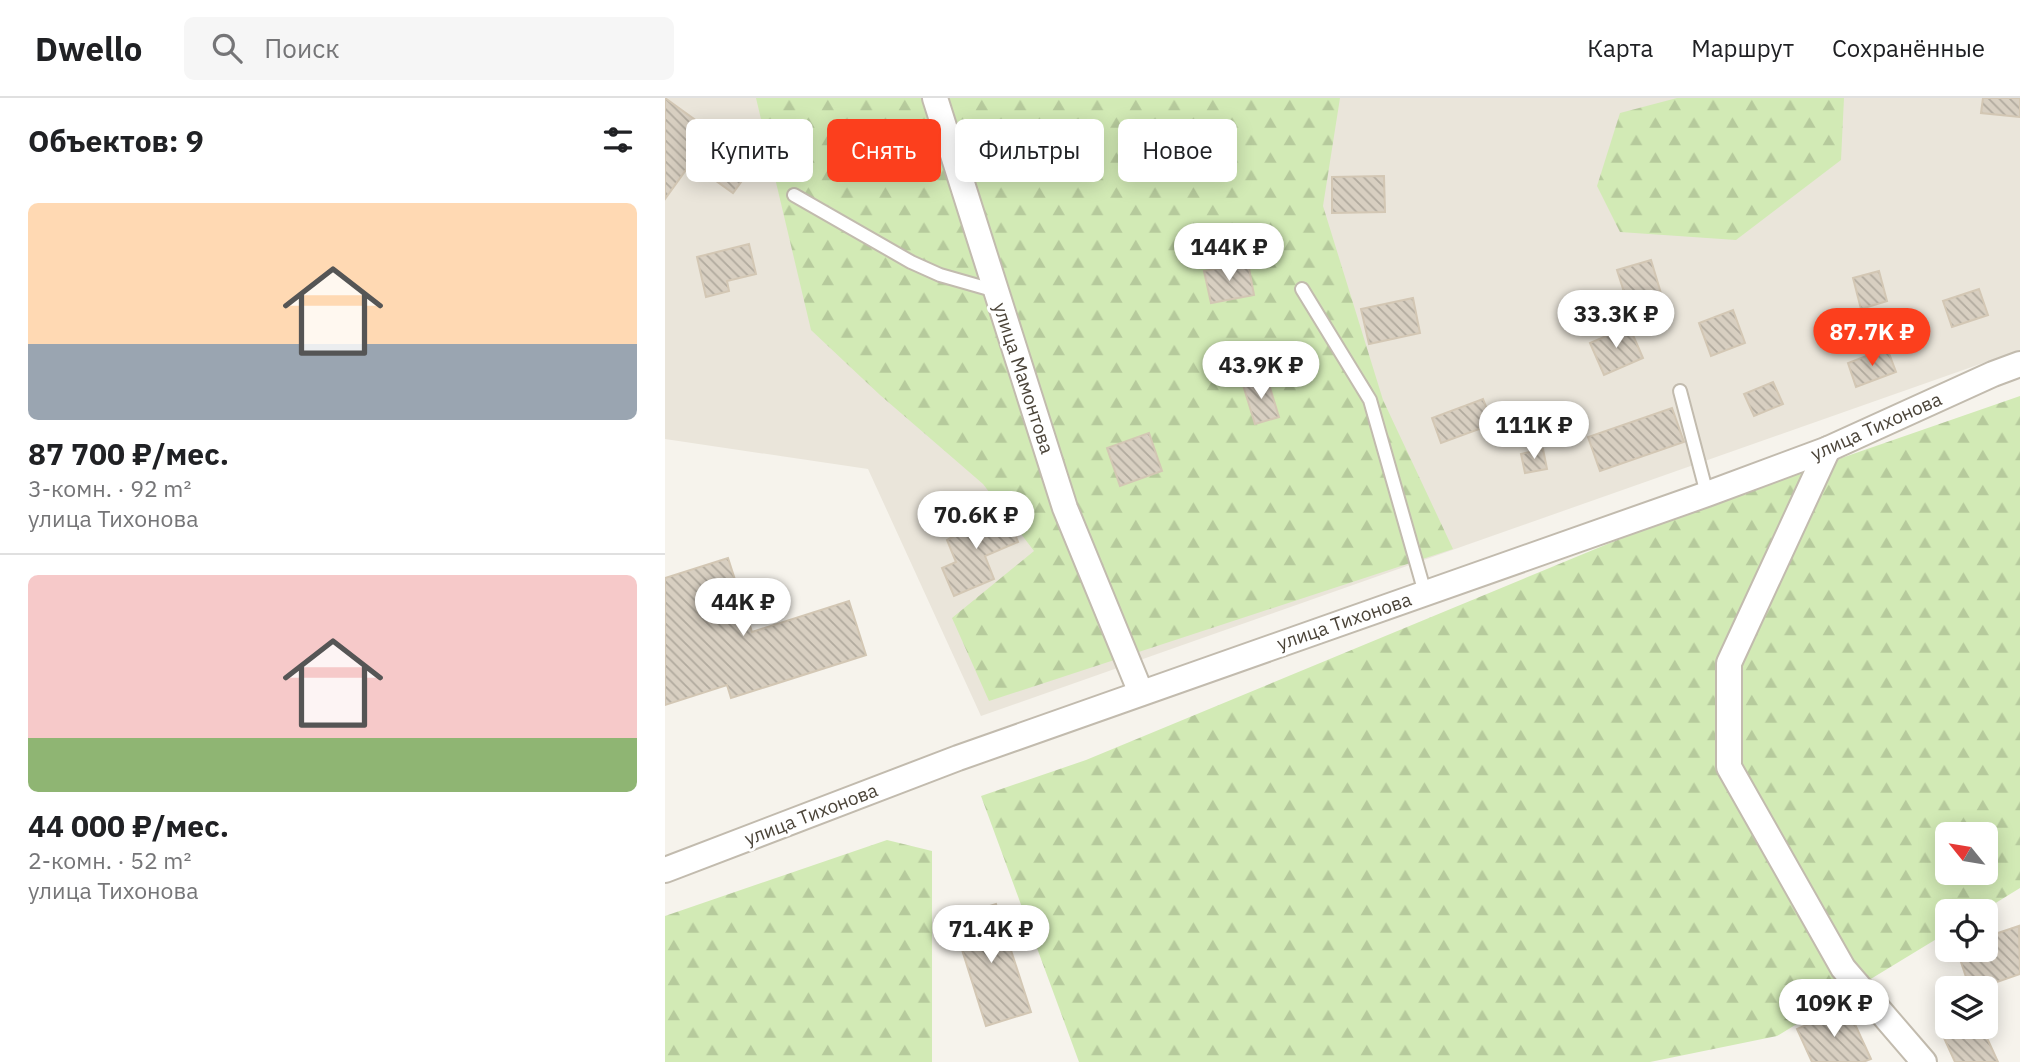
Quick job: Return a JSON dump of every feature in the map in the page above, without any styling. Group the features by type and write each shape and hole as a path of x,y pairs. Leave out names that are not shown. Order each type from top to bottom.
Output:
{"street":[{"name":"улица Мамонтова","path":"935,98 1065,508 1142,693"},
{"name":"улица Тихонова","path":"665,870 958,758 1828,449 2020,364"},
{"path":"1828,449 1729,663 1730,767 1843,968 1924,1062"}],"lane":[{"path":"794,195 911,262 940,275 996,291"},
{"path":"1302,289 1370,400 1425,593"},
{"path":"1680,391 1707,494"}],"shaded area":[{"path":"665,98 2020,98 2020,350 981,716 868,469 665,439"}],"green space":[{"path":"756,98 1340,98 1323,206 1383,400 1453,549 989,701 952,618 1034,551 983,484 880,395 811,330 776,182 813,182 813,119 761,119"},
{"path":"1677,98 1844,98 1841,160 1736,240 1620,232 1597,186 1620,113"},
{"path":"2020,396 2020,888 1998,902 1998,899 1935,899 1935,940 1777,1036 1650,1062 1079,1062 981,796 1086,760 1680,514"},
{"path":"887,840 932,851 932,1062 665,1062 665,916"}],"building":[{"path":"665,98 694,119 686,119 686,170 665,199"},
{"path":"1983,98 2020,98 2020,117 1981,113"},
{"path":"1384,176 1385,212 1332,213 1332,177"},
{"path":"718,182 741,182 733,193"},
{"path":"749,244 756,274 727,281 729,291 706,297 697,257"},
{"path":"1651,260 1663,300 1630,311 1617,270"},
{"path":"1248,263 1254,295 1211,303 1204,271"},
{"path":"1879,271 1887,301 1861,309 1853,278"},
{"path":"1979,289 1988,315 1952,327 1943,301"},
{"path":"1413,298 1420,333 1369,344 1361,309"},
{"path":"1733,310 1745,343 1711,356 1699,323"},
{"path":"1629,326 1643,358 1604,375 1590,343"},
{"path":"1887,348 1896,372 1856,387 1848,363"},
{"path":"1267,378 1279,417 1255,424 1243,385"},
{"path":"1773,382 1783,404 1754,416 1744,394"},
{"path":"1483,399 1493,424 1441,443 1432,418"},
{"path":"1672,408 1684,442 1600,471 1588,437"},
{"path":"1149,433 1162,471 1120,486 1107,448"},
{"path":"1543,449 1547,469 1525,473 1521,454"},
{"path":"980,511 987,526 1008,517 1018,542 985,556 994,579 954,596 942,568 956,562 947,540 958,534 953,522"},
{"path":"728,558 752,632 849,601 866,655 731,698 727,685 665,705 665,578"},
{"path":"996,904 1031,1012 986,1026 952,918"},
{"path":"2019,926 2020,974 1998,982 1998,976 1966,976 1961,962 1998,962 1998,933"},
{"path":"1847,1007 1871,1059 1863,1062 1812,1062 1797,1029"},
{"path":"1944,1039 1987,1039 1998,1062 1955,1062"}]}
